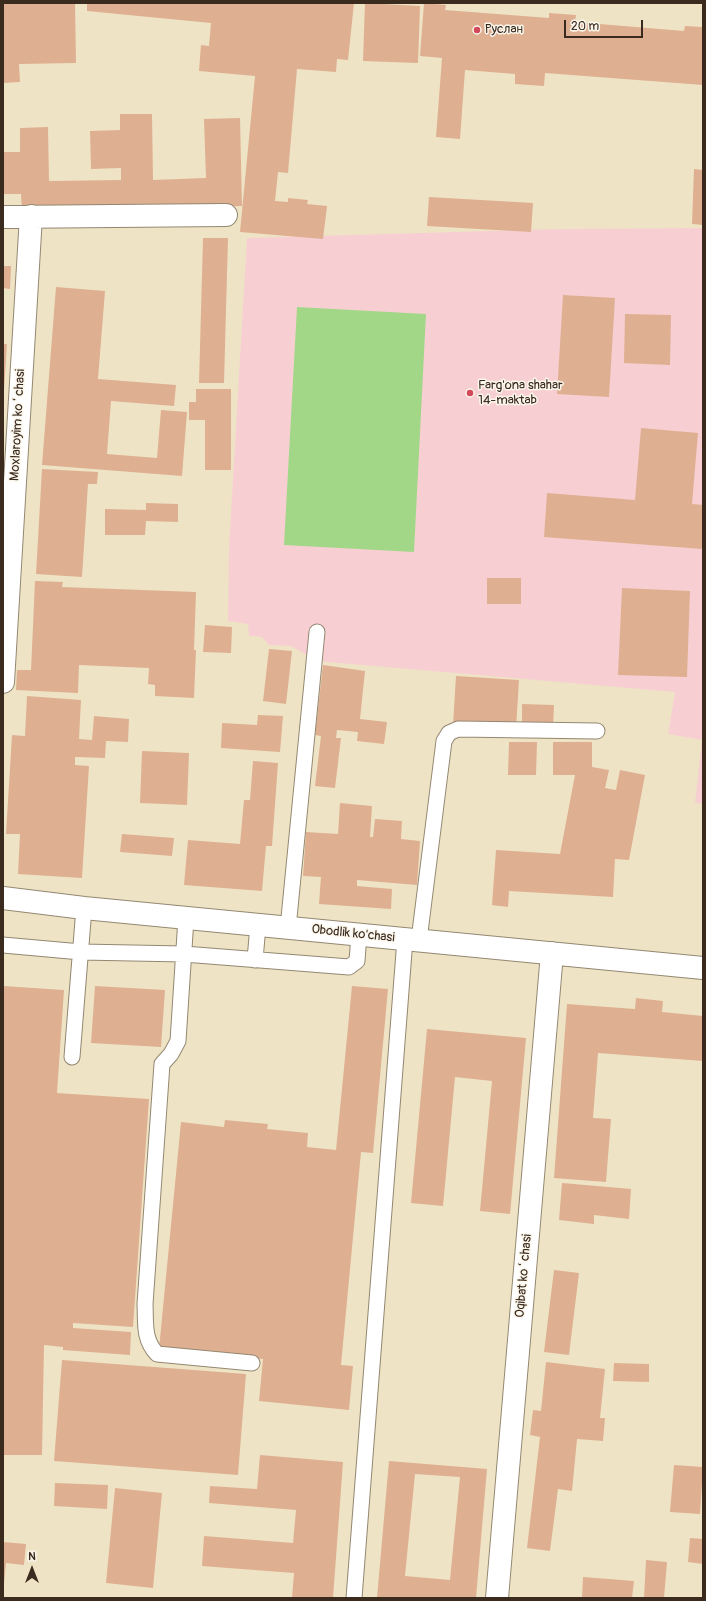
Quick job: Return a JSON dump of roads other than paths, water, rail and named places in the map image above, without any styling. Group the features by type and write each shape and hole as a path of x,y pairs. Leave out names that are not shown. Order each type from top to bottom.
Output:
{"street":[{"path":"3,217 226,215"},
{"name":"Moxlaroyim koʻchasi","path":"3,682 31,216"},
{"name":"Obodlik ko'chasi","path":"3,898 84,908 703,968"},
{"name":"Oqibat koʻchasi","path":"497,1598 552,953"}],"lane":[{"path":"288,928 317,632"},
{"path":"354,1598 412,940 444,741 449,733 458,729 597,731"},
{"path":"72,1057 84,908"},
{"path":"186,918 178,1042 171,1054 162,1064 145,1304 146,1334 150,1347 157,1354 252,1363"},
{"path":"255,960 258,925"},
{"path":"3,945 81,952 184,954 349,968 357,961 359,934"}],"place":[{"name":"Руслан","path":"477,30"},
{"name":"Farg'ona shahar 14-maktab","path":"470,393"}]}
